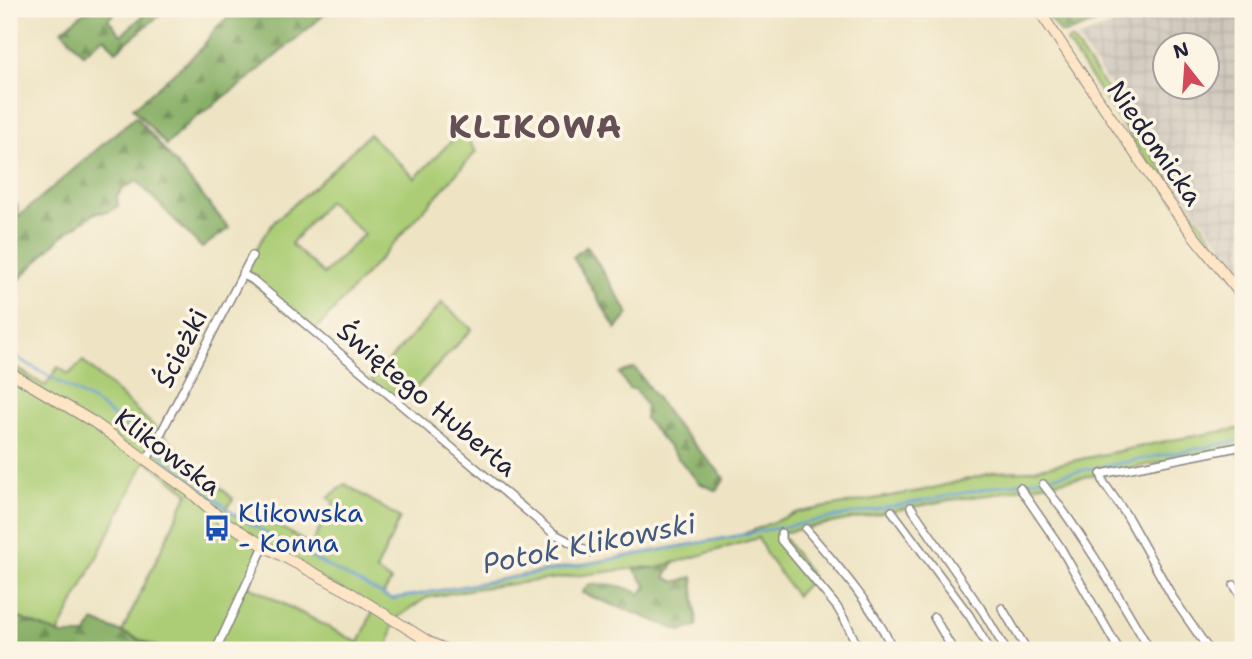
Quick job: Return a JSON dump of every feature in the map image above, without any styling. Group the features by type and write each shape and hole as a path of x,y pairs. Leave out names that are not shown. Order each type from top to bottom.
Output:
{"street":[{"name":"Niedomicka","path":"1038,9 1159,189 1243,296"},
{"name":"Ścieżki","path":"148,456 252,256"},
{"name":"Świętego Huberta","path":"242,274 253,280 553,533 588,553"},
{"name":"Klikowska","path":"9,372 148,456 224,521 446,650"},
{"path":"1209,650 1173,598 1101,474 1243,446"},
{"path":"1043,484 1089,547 1150,650"},
{"path":"1020,488 1059,545 1119,650"},
{"path":"911,507 984,613 1006,650"},
{"path":"892,510 990,650"},
{"path":"806,529 853,587 886,635 893,650"},
{"path":"781,533 781,540 837,607 859,650"},
{"path":"216,650 264,546"},
{"path":"1234,585 1243,599"},
{"path":"1002,608 1027,650"},
{"path":"934,617 953,650"}],"shaded area":[{"path":"1157,9 1243,9 1243,272 1197,213 1077,38"}],"green space":[{"path":"88,9 120,9 108,19 121,35 143,16 138,9 167,9 116,51 104,37 83,54 62,30"},
{"path":"238,9 331,9 246,81 190,122 166,145 133,108 199,51 217,27"},
{"path":"1043,9 1118,9 1121,13 1067,33 1060,33"},
{"path":"1070,39 1243,279 1243,288 1166,189 1068,44"},
{"path":"136,116 229,228 202,248 137,181 117,196 118,206 108,212 95,213 61,237 9,290 9,211 17,205 18,217"},
{"path":"462,130 476,152 314,332 242,274 275,221 369,134 415,178","holes":["328,201 364,234 324,274 291,244"]},
{"path":"587,246 629,314 616,329 573,257"},
{"path":"442,303 472,329 400,405 371,380"},
{"path":"83,361 233,499 226,509 256,527 263,517 311,545 334,502 328,498 345,484 400,518 376,571 391,581 383,595 391,599 741,535 798,512 925,490 996,472 1025,471 1171,440 1243,428 1243,461 1233,448 781,533 813,578 796,596 758,538 657,568 645,567 473,589 426,598 394,620 388,650 164,650 122,632 188,493 146,460 58,634 9,614 9,363 45,386 58,367 69,374","holes":["265,547 374,608 359,643 247,585"]},
{"path":"635,368 675,424 725,478 717,491 699,483 645,419 646,406 635,389 629,389 619,373"},
{"path":"674,562 665,577 675,582 693,577 697,626 681,631 582,593 588,585 603,584 616,585 641,594 646,585 634,569 657,568"},
{"path":"9,614 62,635 86,635 94,621 164,650 9,650"}],"waterway":[{"name":"Potok Klikowski","path":"9,353 99,405 234,514 283,543 391,599 1243,440"}],"place":[{"name":"Klikowska - Konna","path":"217,528"}],"district":[{"name":"KLIKOWA","path":"536,126"}]}
